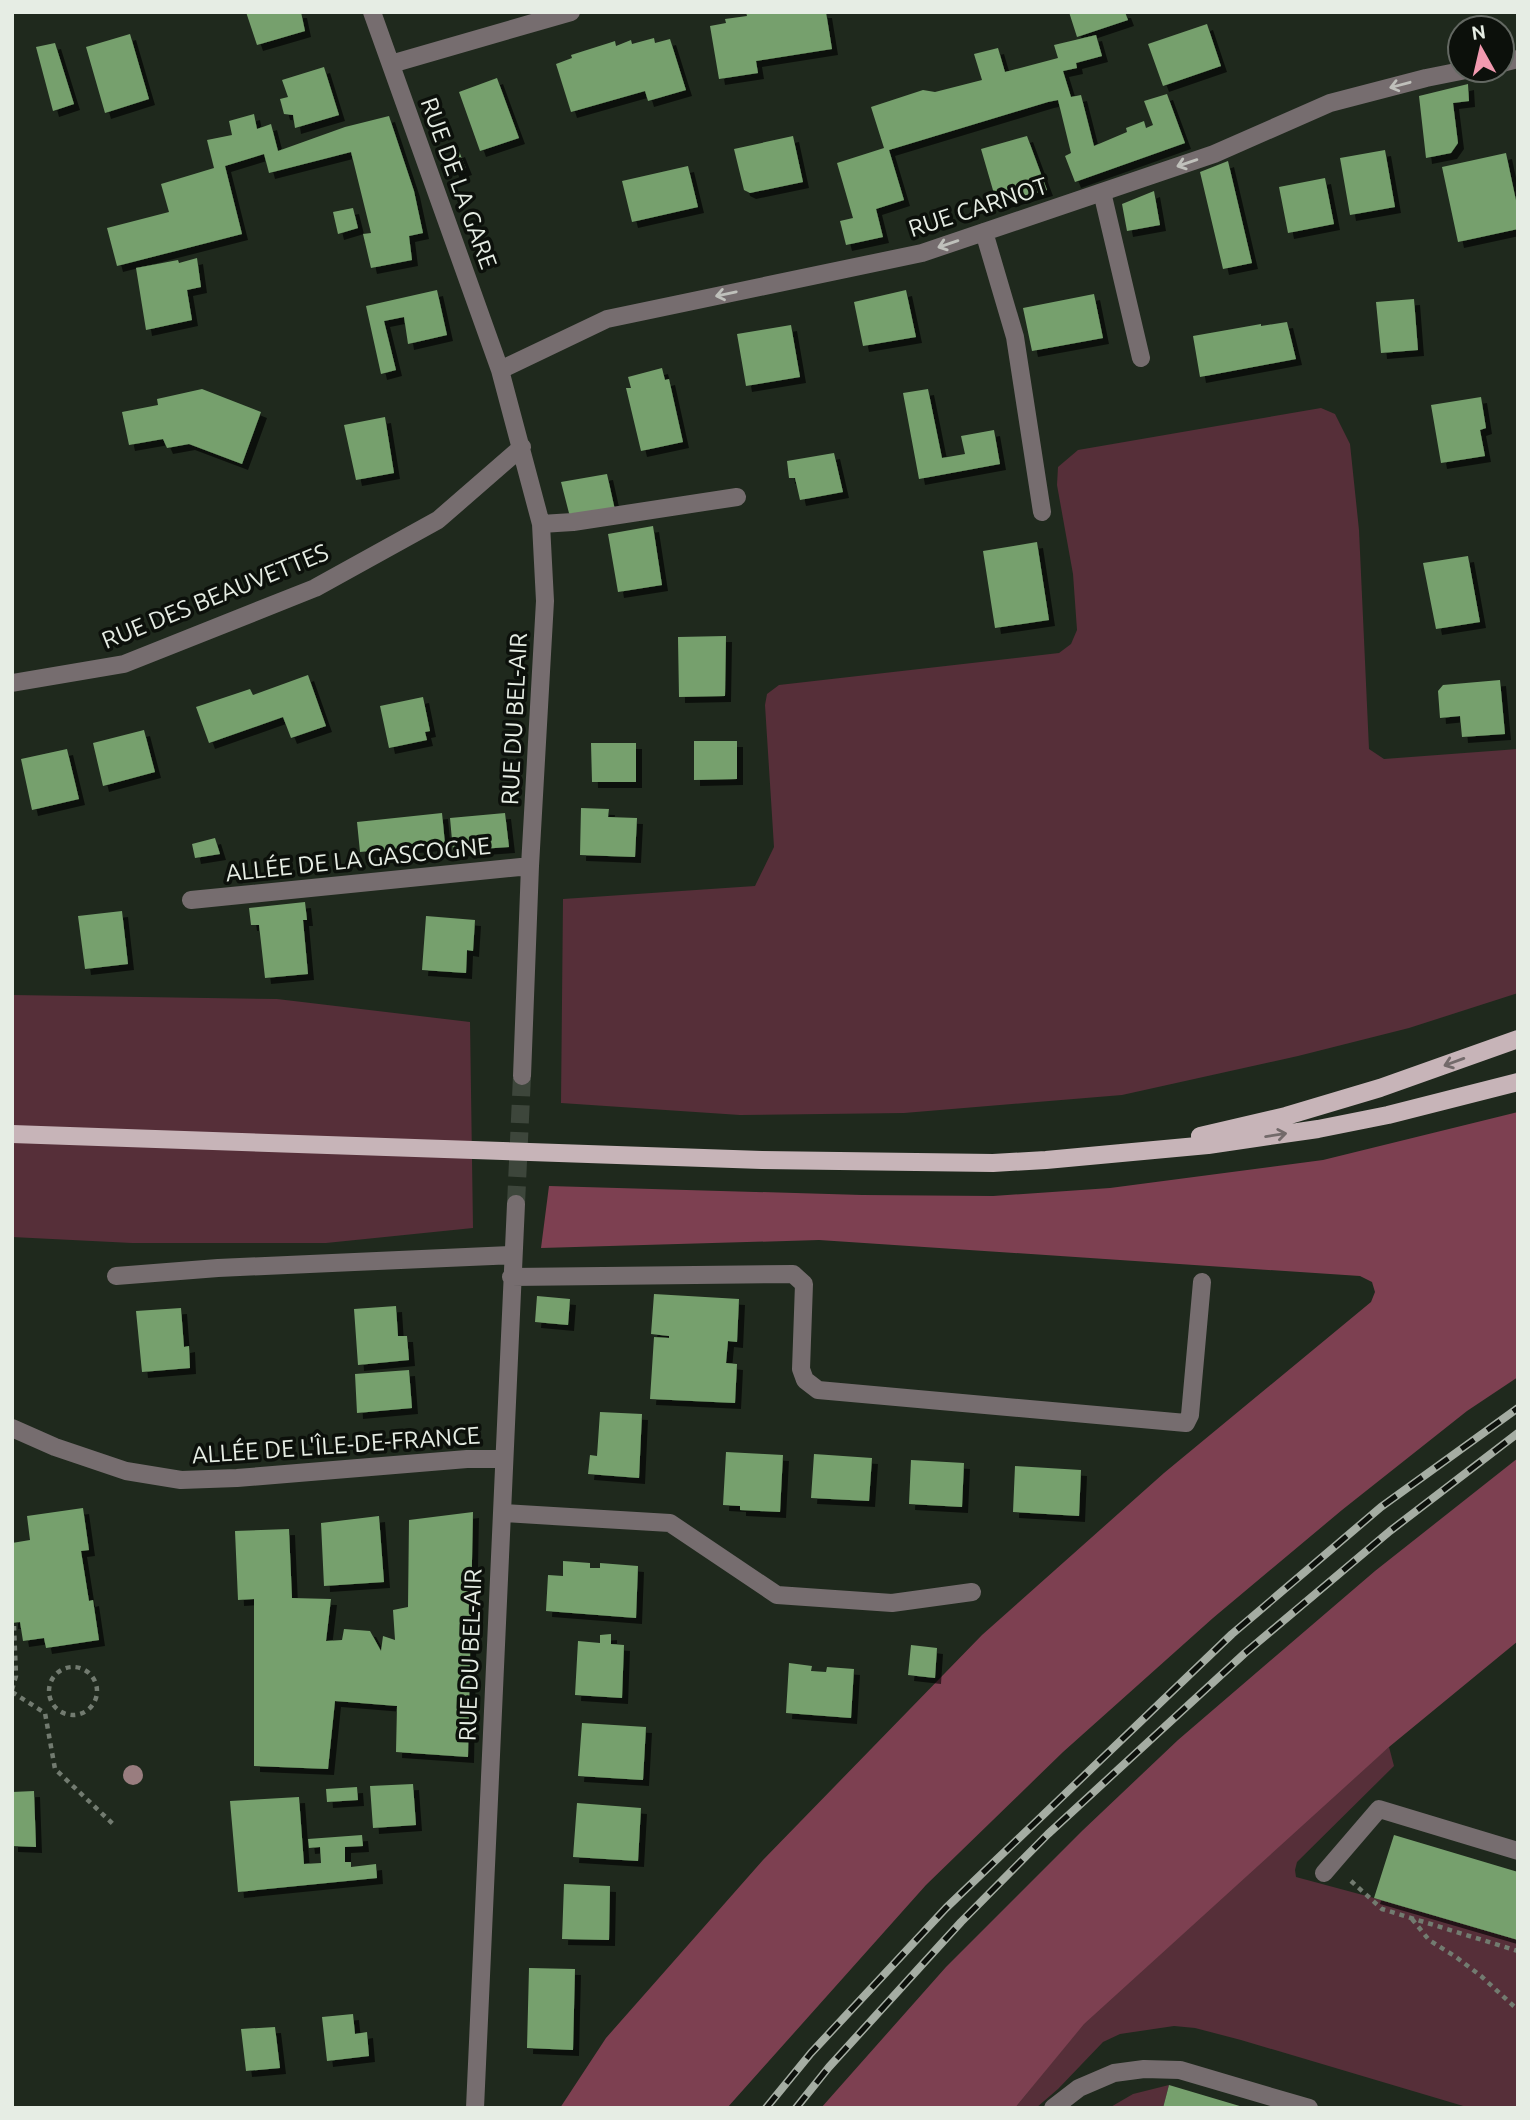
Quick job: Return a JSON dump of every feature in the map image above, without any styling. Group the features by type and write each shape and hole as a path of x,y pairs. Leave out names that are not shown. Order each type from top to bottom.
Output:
{"main road":[{"path":"1135,1151 1286,1115 1380,1088 1518,1039"},
{"path":"12,1134 762,1160 993,1163 1208,1145 1318,1129 1388,1115 1518,1082"}],"street":[{"name":"RUE DE LA GARE","path":"372,12 500,370"},
{"path":"391,64 570,12"},
{"name":"RUE CARNOT","path":"500,370 607,319 922,253 1214,154 1330,103 1446,74"},
{"path":"1102,192 1141,358"},
{"path":"984,232 1015,337 1042,512"},
{"name":"RUE DU BEL-AIR","path":"500,370 541,524 545,601 530,866 522,1076"},
{"name":"RUE DES BEAUVETTES","path":"12,682 124,664 315,588 438,520 522,447"},
{"path":"541,524 573,522 737,497"},
{"name":"ALLÉE DE LA GASCOGNE","path":"191,900 530,866"},
{"name":"RUE DU BEL-AIR","path":"475,2108 516,1204"},
{"path":"116,1276 218,1268 513,1255"},
{"path":"511,1277 793,1274 804,1284 801,1369 805,1380 818,1390 1186,1423 1190,1415 1202,1282"},
{"name":"ALLÉE DE L'ÎLE-DE-FRANCE","path":"12,1428 55,1447 126,1471 181,1480 237,1478 467,1459 504,1459"},
{"path":"502,1513 670,1523 777,1595 892,1604 972,1592"},
{"path":"1328,1868 1379,1809 1518,1851"},
{"path":"1053,2108 1079,2088 1115,2073 1144,2069 1180,2070 1309,2108"}],"path":[{"path":"14,1626 16,1676 12,1691 45,1713"},
{"path":"74,1667 85,1670 92,1677 97,1687 96,1698 91,1707 82,1714 60,1712 52,1705 48,1695 54,1674 63,1668 74,1667"},
{"path":"52,1705 45,1713 55,1769 114,1825"},
{"path":"1328,1868 1382,1909 1518,1951"},
{"path":"1411,1919 1429,1940 1481,1976 1518,2010"}],"shaded area":[{"path":"1321,408 1335,414 1350,444 1359,530 1369,749 1384,759 1518,749 1518,993 1409,1028 1122,1095 904,1113 740,1115 561,1103 563,899 755,886 774,847 765,705 767,694 779,685 1059,653 1071,644 1077,630 1073,574 1057,485 1058,467 1078,450"},
{"path":"12,995 277,999 470,1022 473,1228 326,1243 132,1243 12,1237"},
{"path":"1518,1112 1518,1377 1467,1411 1342,1510 1213,1618 1063,1752 926,1885 727,2108 560,2108 606,2038 763,1860 982,1635 1164,1473 1371,1302 1375,1292 1372,1282 1360,1276 819,1240 541,1248 549,1186 993,1196 1110,1188 1323,1160"},
{"path":"1518,1458 1518,1641 1389,1747 1084,2024 1015,2108 821,2108 946,1967 1178,1740 1375,1571"},
{"path":"1389,1747 1394,1766 1297,1862 1296,1877 1518,1940 1518,2108 1470,2108 1241,2040 1195,2028 1174,2026 1120,2034 1103,2042 1036,2108 1015,2108 1083,2024 1281,1837"},
{"path":"1169,2085 1163,2108 1109,2108 1133,2094"}],"building":[{"path":"246,12 301,12 305,31 257,45"},
{"path":"746,12 826,12 832,49 756,61 758,73 719,79 710,26 726,23 725,19 747,16"},
{"path":"1069,12 1125,12 1128,20 1077,37"},
{"path":"1207,24 1221,66 1163,86 1148,44"},
{"path":"130,34 149,99 105,113 86,47"},
{"path":"1096,35 1102,56 1076,63 1077,68 1063,71 1071,97 1081,95 1094,146 1127,132 1126,128 1144,121 1146,128 1153,125 1144,101 1167,94 1185,143 1075,182 1065,156 1071,153 1058,100 1048,102 889,150 904,200 876,209 883,237 846,245 840,221 853,218 837,163 884,148 871,107 923,90 935,92 982,80 974,54 998,48 1005,72 1058,58 1054,45"},
{"path":"654,38 655,43 670,39 686,90 648,101 645,91 571,112 556,64 572,58 571,55 615,41 616,46 631,40 632,44"},
{"path":"55,43 74,104 53,111 36,47"},
{"path":"324,67 339,115 295,128 293,115 284,114 280,99 288,97 282,80"},
{"path":"497,78 519,138 480,151 459,92"},
{"path":"1468,84 1469,101 1453,103 1458,143 1451,153 1426,158 1419,96"},
{"path":"254,114 257,129 271,124 278,151 345,127 389,116 414,191 423,233 409,236 412,260 371,268 363,234 371,233 351,152 269,173 264,154 225,166 242,234 117,266 107,228 169,212 161,184 214,168 207,140 232,135 229,121"},
{"path":"793,136 803,182 750,193 744,190 734,149"},
{"path":"1027,136 1047,190 997,204 981,149"},
{"path":"1385,150 1395,207 1350,215 1340,158"},
{"path":"459,151 466,169 454,173 447,156"},
{"path":"1506,153 1518,210 1518,229 1458,242 1442,167"},
{"path":"1228,161 1252,263 1223,269 1200,172"},
{"path":"688,166 698,207 632,222 622,181"},
{"path":"1325,178 1334,224 1288,233 1279,187"},
{"path":"1154,191 1160,225 1127,231 1122,204"},
{"path":"353,208 358,228 338,234 333,212"},
{"path":"197,258 201,287 187,290 192,320 146,330 136,268"},
{"path":"437,290 447,335 408,344 404,317 384,321 396,370 381,374 366,306"},
{"path":"906,290 916,337 863,346 854,302"},
{"path":"1094,294 1103,338 1032,351 1023,308"},
{"path":"1414,299 1418,350 1381,353 1376,302"},
{"path":"1287,322 1296,359 1200,377 1193,336"},
{"path":"791,325 800,377 746,386 737,334"},
{"path":"662,368 665,380 669,379 683,442 641,451 626,388 631,388 628,377"},
{"path":"202,389 261,412 242,464 189,444 167,448 163,439 129,445 122,412 158,405 157,399"},
{"path":"928,389 942,458 965,454 961,436 994,430 1000,464 919,479 903,393"},
{"path":"1481,397 1486,428 1480,430 1485,456 1441,463 1431,405"},
{"path":"385,417 394,473 356,480 344,425"},
{"path":"834,453 843,492 800,500 795,478 789,478 787,461"},
{"path":"607,474 615,510 570,517 561,482"},
{"path":"653,526 662,585 618,592 608,534"},
{"path":"1037,542 1049,620 995,628 983,551"},
{"path":"1468,556 1480,622 1436,629 1423,563"},
{"path":"726,636 725,696 679,697 678,637"},
{"path":"308,675 326,726 291,738 283,717 209,743 196,707 250,689 253,695"},
{"path":"1500,680 1505,734 1462,737 1460,716 1440,718 1438,691 1443,685"},
{"path":"423,697 430,731 425,732 427,740 389,748 380,706"},
{"path":"144,730 155,772 103,786 93,743"},
{"path":"694,741 737,741 737,779 694,780"},
{"path":"591,743 636,743 636,782 592,782"},
{"path":"67,749 79,799 32,810 21,759"},
{"path":"581,808 609,809 608,817 637,818 635,857 580,855"},
{"path":"442,813 445,844 360,852 357,822"},
{"path":"505,813 509,847 453,851 450,818"},
{"path":"215,838 220,854 195,858 192,844"},
{"path":"305,902 307,920 303,920 308,974 265,978 259,925 251,925 249,908"},
{"path":"122,911 128,964 85,969 78,916"},
{"path":"426,916 475,920 473,951 467,950 466,973 422,970"},
{"path":"654,1294 739,1299 737,1342 728,1341 726,1363 737,1364 735,1403 650,1399 654,1337 669,1338 651,1334"},
{"path":"537,1296 570,1299 568,1325 535,1322"},
{"path":"396,1306 398,1336 407,1336 409,1360 358,1365 354,1309"},
{"path":"181,1308 184,1347 189,1346 190,1368 142,1372 136,1311"},
{"path":"409,1370 412,1408 357,1413 355,1374"},
{"path":"600,1412 642,1414 639,1478 588,1474 590,1455 597,1456"},
{"path":"726,1452 783,1455 780,1512 740,1510 740,1506 723,1505"},
{"path":"814,1454 872,1458 869,1501 811,1498"},
{"path":"911,1460 964,1463 962,1507 909,1504"},
{"path":"1015,1466 1081,1470 1079,1516 1013,1512"},
{"path":"83,1508 89,1550 81,1551 99,1640 46,1648 44,1638 23,1641 20,1622 12,1623 12,1543 30,1540 27,1516"},
{"path":"473,1512 468,1757 396,1752 397,1706 335,1701 328,1769 254,1766 254,1599 238,1600 235,1531 289,1529 292,1598 331,1599 326,1641 342,1640 344,1629 370,1631 381,1651 383,1636 395,1640 393,1610 408,1607 409,1520"},
{"path":"379,1516 384,1582 324,1586 321,1523"},
{"path":"563,1561 590,1563 590,1568 600,1568 600,1563 638,1566 636,1618 546,1611 548,1575 563,1576"},
{"path":"611,1634 611,1644 624,1645 622,1698 575,1695 578,1641 600,1643 600,1635"},
{"path":"911,1645 937,1648 935,1678 908,1675"},
{"path":"789,1663 812,1666 811,1671 826,1672 827,1667 854,1669 851,1718 786,1713"},
{"path":"582,1723 646,1727 643,1780 578,1776"},
{"path":"413,1784 416,1825 373,1828 370,1786"},
{"path":"357,1787 358,1800 327,1802 326,1789"},
{"path":"34,1791 36,1847 12,1846 12,1792"},
{"path":"299,1797 304,1864 321,1863 320,1847 309,1848 308,1839 362,1835 363,1846 345,1847 345,1862 351,1862 351,1867 376,1864 377,1878 238,1892 230,1801"},
{"path":"577,1803 641,1808 638,1861 573,1857"},
{"path":"1394,1835 1518,1872 1518,1940 1374,1898"},
{"path":"564,1884 610,1886 609,1940 562,1939"},
{"path":"529,1968 575,1969 573,2050 527,2048"},
{"path":"353,2014 355,2034 367,2032 369,2056 327,2061 322,2017"},
{"path":"275,2027 280,2068 246,2071 241,2029"},
{"path":"1169,2085 1243,2107 1243,2108 1163,2108"}],"tunnel":[{"path":"516,1204 522,1076"}],"railway":[{"path":"766,2108 811,2053 946,1908 1232,1634 1381,1507 1518,1408"},
{"path":"796,2108 829,2067 961,1922 1048,1834 1245,1653 1390,1531 1518,1433"}]}
